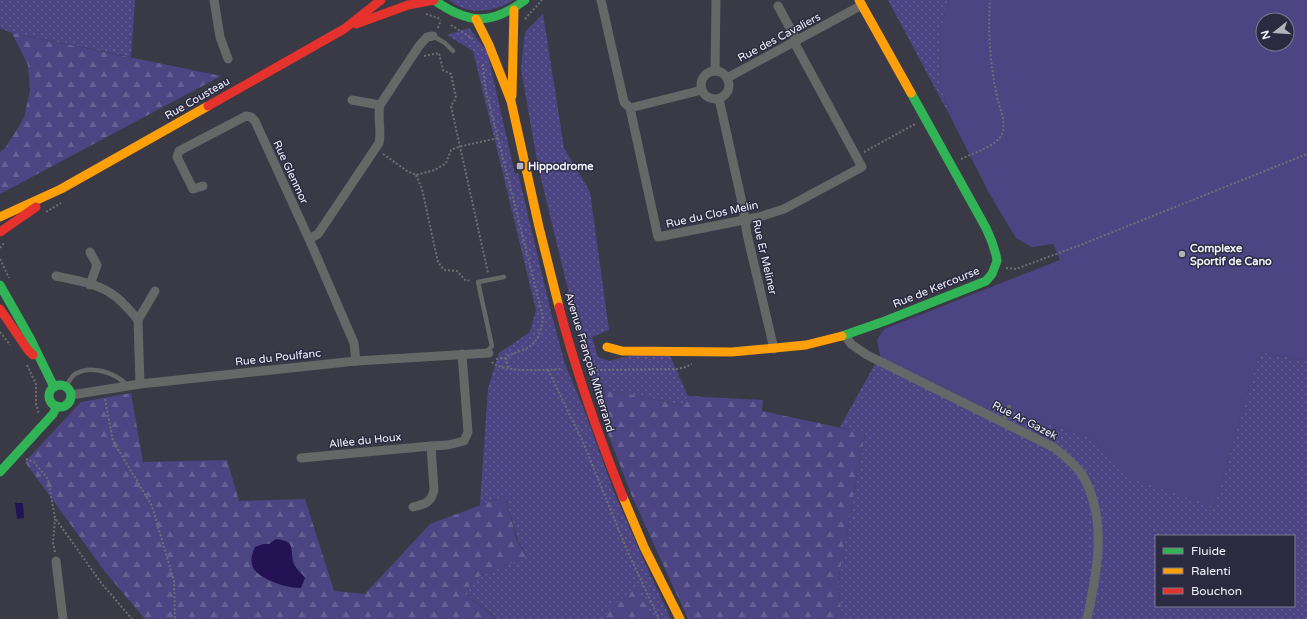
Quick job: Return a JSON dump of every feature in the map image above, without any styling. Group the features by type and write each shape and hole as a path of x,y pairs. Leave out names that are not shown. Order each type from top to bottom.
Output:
{"main road":[{"name":"Rue Cousteau","path":"0,217 61,189 344,29 381,0"},
{"name":"Rue Cousteau","path":"344,29 408,5 434,0"},
{"path":"434,0 448,11 462,16 476,19 489,19 514,10 525,0"},
{"path":"861,3 986,228 995,250 996,268"},
{"name":"Avenue François Mitterrand","path":"511,101 514,10"},
{"name":"Avenue François Mitterrand","path":"476,19 489,45 511,101 539,227 560,309 582,384 613,472 644,547 680,619"},
{"name":"Rue Cousteau","path":"0,232 61,189"},
{"name":"Rue de Kercourse","path":"607,347 622,351 732,352 806,345 845,335 885,321 986,281 996,268"},
{"path":"0,285 30,338 54,387"},
{"path":"0,309 28,350 41,362"},
{"path":"60,385 66,386 71,395 71,399 67,405 60,407 51,402 49,396 54,387 60,385"},
{"path":"0,472 53,414 57,406"}],"street":[{"path":"214,0 220,37 228,59"},
{"name":"Rue du Clos Melin","path":"602,0 624,102 630,108 658,237 759,217 784,209 862,167 856,156"},
{"path":"715,71 716,0"},
{"name":"Rue des Cavaliers","path":"727,78 796,42 861,3"},
{"path":"778,6 856,156"},
{"path":"309,239 318,234 379,143 380,136 378,113 380,105 419,46 427,38 433,36"},
{"path":"715,71 720,72 727,78 729,82 728,88 719,99 708,97 702,90 702,79 706,75 715,71"},
{"path":"630,108 702,90"},
{"name":"Rue Er Meliner","path":"719,99 744,207 744,220 774,349"},
{"path":"352,100 380,105"},
{"name":"Rue Glenmor","path":"203,186 193,189 177,157 179,151 246,116 251,117 255,121 309,239 354,343 356,361"},
{"path":"90,252 97,265 90,285"},
{"path":"56,276 90,285 112,293 124,303 138,320"},
{"path":"140,384 138,320 155,291"},
{"name":"Rue Ar Gazek","path":"845,335 851,344 867,355 1055,448 1070,461 1082,475 1095,508 1098,531 1097,566 1087,619"},
{"name":"Rue du Poulfanc","path":"71,395 140,384 356,361 487,353"},
{"name":"Allée du Houx","path":"301,458 448,445 457,444 464,441 468,432 462,354"},
{"path":"413,507 426,503 432,497 434,490 431,446"},
{"path":"56,561 63,619"}],"lane":[{"path":"433,36 445,43 453,51"},
{"path":"487,353 492,346 478,282 504,277"},
{"path":"66,386 74,375 84,370 95,370 114,375 129,386"},
{"path":"1003,422 1009,407"}],"path":[{"path":"523,23 542,0"},
{"path":"950,164 996,142 1002,134 1004,122 995,86 990,54 988,29 990,0"},
{"path":"441,20 473,40"},
{"path":"419,57 439,53 443,70 451,74 456,98 451,106 490,280"},
{"path":"484,61 483,68 485,87 543,317 540,334 532,345 522,351 510,354 506,358 508,368"},
{"path":"856,156 925,118"},
{"path":"416,176 435,170 446,163 451,150 498,138"},
{"path":"375,148 416,176 422,189 438,262 444,270 457,272 466,282 474,279 478,282"},
{"path":"996,268 1016,269 1083,244 1307,154"},
{"path":"0,332 7,343 12,347"},
{"path":"596,370 677,369 686,367 695,362 699,352"},
{"path":"487,353 495,366 548,370 561,369"},
{"path":"25,361 36,384 36,404 38,412 46,422"},
{"path":"548,370 583,442 627,550 659,619"},
{"path":"104,390 113,441 152,506 174,581 175,619"},
{"path":"16,455 34,462 48,479 55,518 53,543 56,561"},
{"path":"55,518 102,584 132,619"}],"green space":[{"path":"0,0 135,0 131,57 12,33 0,28"},
{"path":"449,0 514,0 490,9 472,10 456,5"},
{"path":"888,0 948,0 940,37 941,86 951,118"},
{"name":"Complexe Sportif de Cano","path":"948,0 1307,0 1307,361 1260,352 1214,507 1137,481 1116,466 1093,438 1052,425 1001,404 990,410 880,355 877,340 884,329 1060,260 1053,244 1032,247 1016,238 989,193 951,118 941,86 940,37"},
{"path":"543,14 564,148 590,192 609,330 592,337 598,357 609,361 666,347 688,396 683,405 594,387 572,306 538,166 521,69 525,32"},
{"path":"469,28 487,51 515,174 518,173 565,364 585,412 614,492 671,619 652,619 637,588 606,615 604,619 498,619 464,593 476,578 527,556 518,541 505,496 480,505 488,388 499,353 530,332 536,310 473,51 447,35"},
{"path":"12,33 221,76 0,194 0,152 6,147 24,118 30,91 28,65"},
{"path":"1260,352 1307,361 1307,619 842,619 838,581 865,434 840,427 880,355 990,410 1001,404 1052,425 1093,438 1116,466 1214,507"},
{"path":"594,387 682,405 688,396 763,400 762,411 865,433 838,581 842,619 688,619 631,494 605,426"},
{"path":"131,393 143,462 227,460 239,501 305,499 334,591 365,594 430,524 505,496 517,541 527,556 476,578 464,593 498,619 145,619 106,573 25,462 81,402"},
{"path":"637,587 652,619 604,619 610,610 623,597"}],"shaded area":[{"path":"15,503 23,503 24,518 17,519"},
{"path":"276,539 288,542 292,548 295,566 305,578 301,588 285,586 271,581 260,575 254,568 251,559 255,547 263,544 269,544"}],"traffic: fast":[{"path":"434,0 458,14 480,19 490,18 501,14 525,0"},
{"path":"842,336 885,321 986,281 992,274 997,261 992,242 986,228 911,93"},
{"path":"0,285 30,338 54,387"},
{"path":"60,385 68,388 71,396 68,404 60,407 52,404 49,396 52,388 60,385"},
{"path":"0,472 53,414 57,406"}],"traffic: slow":[{"path":"859,0 911,93"},
{"path":"512,96 514,10"},
{"path":"476,19 489,45 511,101 539,227 559,307"},
{"path":"0,217 61,189 208,106"},
{"path":"607,347 622,351 732,352 806,345 842,336"},
{"path":"623,497 644,547 680,619"}],"traffic: jam":[{"path":"208,106 344,29 381,0"},
{"path":"356,24 408,5 434,0"},
{"path":"0,232 36,207"},
{"path":"559,307 588,403 623,497"},
{"path":"0,309 33,355"}],"place":[{"name":"Hippodrome","path":"520,166"},
{"name":"Complexe Sportif de Cano","path":"1182,254"}]}
